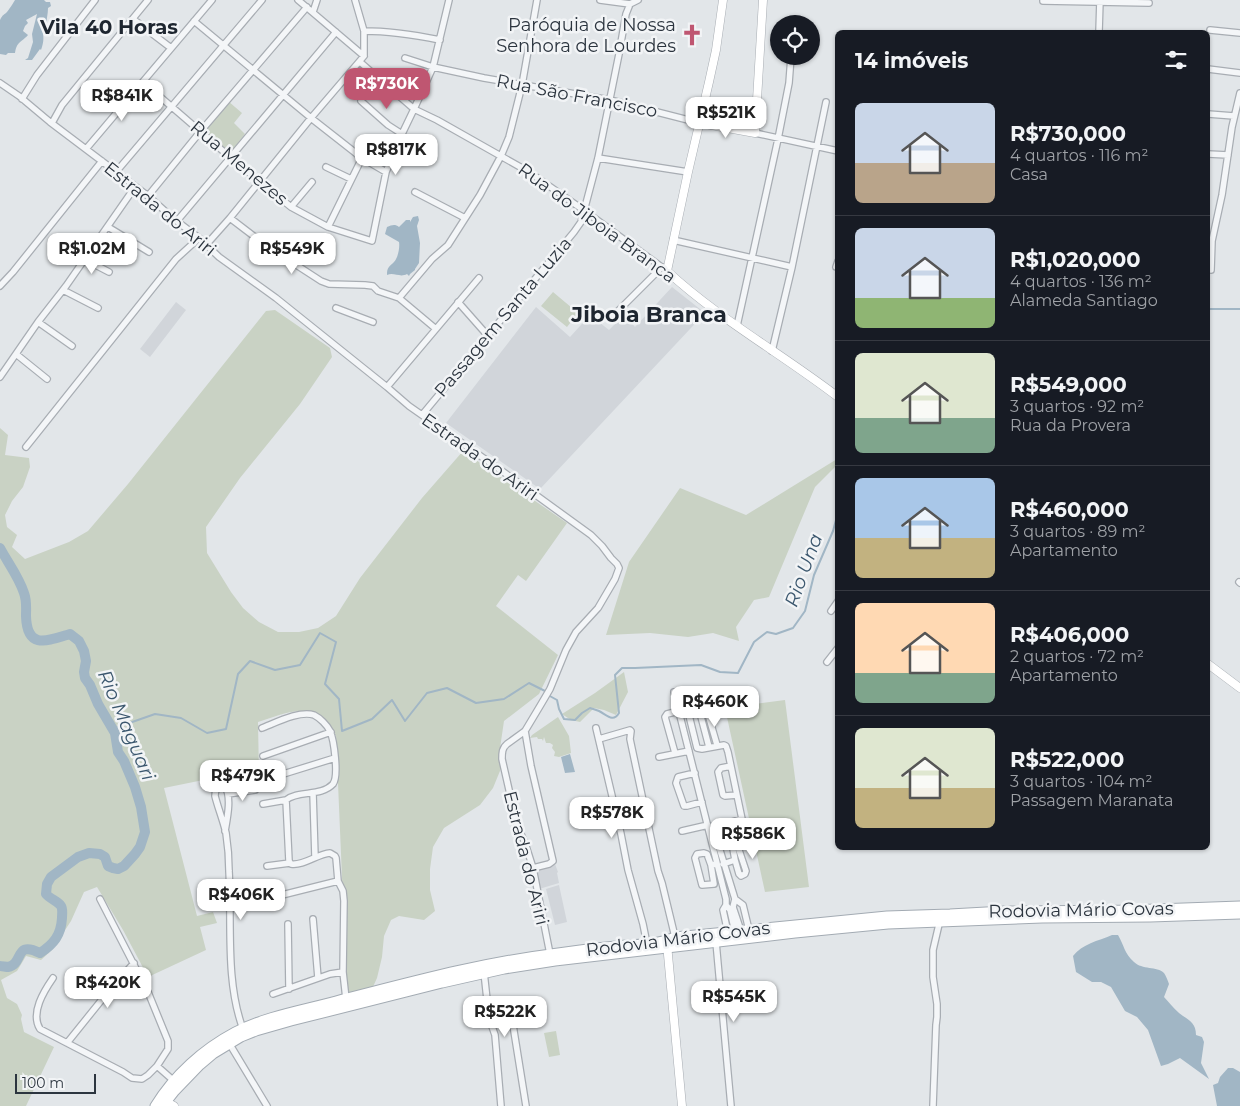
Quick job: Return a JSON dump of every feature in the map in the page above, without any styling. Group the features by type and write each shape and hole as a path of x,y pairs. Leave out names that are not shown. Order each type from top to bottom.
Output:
{"main road":[{"path":"664,269 673,240 700,123 716,50 723,0"},
{"path":"755,133 763,0"},
{"name":"Rua São Francisco","path":"700,123 755,133"},
{"name":"Rua do Jiboia Branca","path":"664,269 737,326 835,395"},
{"path":"1210,666 1240,688"},
{"name":"Rodovia Mário Covas","path":"950,918 1004,911 1128,910 1240,906"},
{"name":"Rodovia Mário Covas","path":"163,1104 174,1081 197,1057 243,1029 267,1020 346,999 373,996 484,972 738,931 881,916 940,918 1150,917 1240,914"},
{"name":"Rodovia Mário Covas","path":"163,1104 200,1065 213,1054 240,1037 461,970 550,954 626,945 669,942 716,942 940,918"},
{"path":"669,942 682,1106"}],"street":[{"path":"22,99 37,75 95,0"},
{"path":"52,123 62,105 148,0"},
{"path":"86,149 212,0"},
{"path":"116,172 262,0"},
{"path":"298,0 364,56"},
{"path":"313,12 317,0"},
{"path":"206,245 364,56 364,31 355,0"},
{"path":"194,21 311,118 362,158 386,172 433,67 449,0"},
{"path":"399,298 432,259 448,245 502,156 510,137 522,85 537,0"},
{"path":"600,0 630,4 638,0"},
{"path":"757,0 763,0"},
{"path":"1043,1 1149,2"},
{"path":"1099,30 1100,1"},
{"name":"Passagem Santa Luzia","path":"422,415 581,222 598,158 624,24 630,4"},
{"path":"148,196 307,7"},
{"path":"133,19 171,48"},
{"path":"1210,30 1240,33"},
{"path":"364,31 406,33 440,40"},
{"path":"177,221 336,32"},
{"name":"Rua São Francisco","path":"405,58 433,67 610,100 700,123"},
{"name":"Rua do Jiboia Branca","path":"360,62 414,109 529,172 664,269"},
{"path":"737,326 778,139 789,84 790,65"},
{"path":"1210,69 1240,73"},
{"name":"Rua Menezes","path":"143,82 291,207 328,226 372,241 386,172"},
{"name":"Estrada do Ariri","path":"0,83 148,196 219,257 276,298 409,406 591,535 618,566 615,579 598,608 582,624 572,639 548,692 525,731 504,746 502,754 517,825 532,868 550,954"},
{"path":"1211,270 1212,241 1222,195 1234,116 1240,93"},
{"path":"361,102 388,125 402,134"},
{"path":"772,351 792,268 826,102"},
{"path":"1210,114 1234,116"},
{"name":"Rua São Francisco","path":"755,133 835,150"},
{"path":"1210,154 1228,155"},
{"path":"328,226 362,158"},
{"path":"598,158 688,172"},
{"path":"0,286 102,161"},
{"path":"326,166 351,179"},
{"path":"291,207 312,182"},
{"path":"0,377 135,187"},
{"path":"415,192 465,218"},
{"path":"230,218 264,244 321,281 339,285 373,286 378,291 399,298 436,329"},
{"path":"108,226 149,252"},
{"path":"26,447 176,258 199,238"},
{"path":"673,240 792,268"},
{"path":"84,259 109,272"},
{"path":"614,315 664,269"},
{"path":"386,387 479,278"},
{"path":"63,290 98,308"},
{"path":"458,302 488,336"},
{"path":"336,308 373,322"},
{"path":"38,322 72,346"},
{"path":"16,354 47,378"},
{"path":"831,611 835,605"},
{"path":"827,662 835,652"},
{"path":"674,692 726,905 730,910 738,931"},
{"path":"685,699 697,748 702,749 717,745 726,746 731,766 742,819 717,826 715,829 717,864 714,884 704,886 701,883 695,858 697,854 707,854 717,864 735,899 743,905 738,931"},
{"path":"675,753 665,718 666,714 679,710"},
{"path":"689,715 705,712 708,714 717,745"},
{"path":"700,713 709,747"},
{"path":"262,728 294,716 306,714 318,718 326,725 333,740 336,776 334,782 329,787 313,793 292,796 286,800 263,804"},
{"path":"596,728 647,944"},
{"path":"525,731 531,766 553,861 549,864 532,868"},
{"path":"599,739 631,731 630,739 662,883 669,942"},
{"path":"263,756 330,732"},
{"path":"659,757 689,751"},
{"path":"264,780 335,758"},
{"path":"731,766 721,768 718,772 723,795 737,795"},
{"path":"695,773 678,777 676,783 684,806 702,802"},
{"path":"225,831 228,794 225,787 221,786 215,791 215,796 225,831 229,870 233,988 238,1015 243,1029"},
{"path":"228,794 255,790"},
{"path":"313,793 315,857"},
{"path":"286,800 290,863"},
{"path":"682,832 708,825"},
{"path":"267,866 290,863 297,865 327,853 335,856 338,881 343,891 344,900 343,972 346,999"},
{"path":"717,864 735,860"},
{"path":"270,898 338,881"},
{"path":"53,978 39,1004 37,1022 40,1029 137,1080 145,1078 157,1066 168,1049 168,1041 148,992 100,899"},
{"path":"735,899 733,907 738,931"},
{"path":"933,1106 937,1004 932,950 940,918"},
{"path":"313,920 318,978"},
{"path":"288,924 289,988"},
{"path":"716,942 731,1106"},
{"path":"67,1043 134,963"},
{"path":"273,994 318,978 343,972"},
{"path":"484,972 488,1010 495,1035 501,1106"},
{"path":"492,1025 511,1021 513,1025 526,1106"},
{"path":"230,1043 267,1106"},
{"path":"157,1066 174,1081"}],"shaded area":[{"path":"672,287 705,313 540,489 446,423 536,307 570,337 590,315 609,330 624,315 635,327"},
{"path":"176,302 186,310 150,357 140,349"},
{"path":"555,864 559,883 539,889 535,870"},
{"path":"559,885 567,922 555,925 546,889"}],"green space":[{"path":"228,101 242,113 234,123 245,134 230,153 203,132"},
{"path":"553,292 578,313 567,327 541,306"},
{"path":"275,310 330,348 332,357 300,404 240,478 206,527 207,553 243,608 259,622 278,632 299,632 318,628 336,616 360,578 422,498 463,451 567,523 526,581 518,575 496,606 558,655 539,694 504,721 499,755 502,766 493,788 480,805 444,828 433,847 430,890 435,911 424,920 399,916 391,920 384,936 382,957 372,989 347,995 336,736 326,722 316,715 300,711 258,722 259,775 218,777 164,788 197,916 213,912 217,923 200,927 206,950 148,977 97,887 84,892 71,921 52,950 41,960 26,956 17,971 1,980 7,998 17,1004 22,1015 24,1032 54,1047 26,1106 0,1106 0,428 8,435 5,455 29,458 30,467 23,487 12,501 5,515 7,527 17,535 12,547 25,559 69,542 88,531 128,484 266,311"},
{"path":"835,460 835,467 815,487 769,597 754,600 736,627 739,641 713,633 688,637 650,633 606,635 629,562 680,488 746,515"},
{"path":"624,672 628,692 616,715 594,708 580,722 571,720 562,714 595,693"},
{"path":"785,700 809,887 765,892 725,708"},
{"path":"558,717 569,736 571,753 559,757 554,756 553,745 546,743 544,737 543,741 537,737 530,738"},
{"path":"556,1031 560,1055 549,1057 544,1033"}],"water":[{"path":"15,0 44,0 50,2 51,6 48,8 46,22 47,31 43,34 41,50 32,60 25,60 28,58 33,42 32,34 37,14 26,20 28,23 23,31 28,35 18,44 15,53 0,54 0,20"},
{"path":"418,216 419,263 409,276 407,274 387,275 387,270 397,258 399,242 385,234 387,227 396,225 399,227 406,220 410,220 410,222 413,217"},
{"path":"570,754 575,772 565,773 561,757"},
{"path":"1112,935 1118,935 1128,955 1134,962 1164,973 1169,984 1164,997 1193,1024 1196,1035 1202,1037 1204,1042 1201,1063 1209,1079 1180,1058 1161,1066 1148,1030 1137,1017 1125,1011 1111,987 1101,982 1092,982 1076,972 1073,956 1081,948"},
{"path":"1228,1068 1233,1068 1240,1072 1240,1106 1217,1106 1213,1085 1218,1083 1220,1077"}],"waterway":[{"name":"Rio Una","path":"1210,309 1240,309"},
{"name":"Rio Una","path":"115,733 118,727 155,714 181,718 207,733 226,729 238,674 250,661 275,670 300,665 320,633 336,642 325,684 339,699 342,731 372,719 392,700 405,721 427,693 447,688 476,703 504,699 529,683 557,700 564,719 575,720 590,708 612,718 619,713 615,675 622,668 701,665 720,672 738,673 754,642 767,632 776,634 793,628 805,611 814,575 835,524"},
{"name":"Rio Maguari","path":"0,548 22,587 26,602 27,627 30,634 40,640 54,639 70,634 79,641 86,661 85,678 115,733 118,752 135,787 141,807 145,832 140,847 135,854 124,866 118,869 108,866 105,857 100,854 89,853 78,857 51,877 47,884 46,894 62,907 61,924 56,938 40,953 26,949 20,954 13,965 8,967 0,966"}],"place":[{"name":"Paróquia de Nossa Senhora de Lourdes","path":"692,35"}],"district":[{"name":"Vila 40 Horas","path":"109,27"},
{"name":"Jiboia Branca","path":"649,314"}]}
